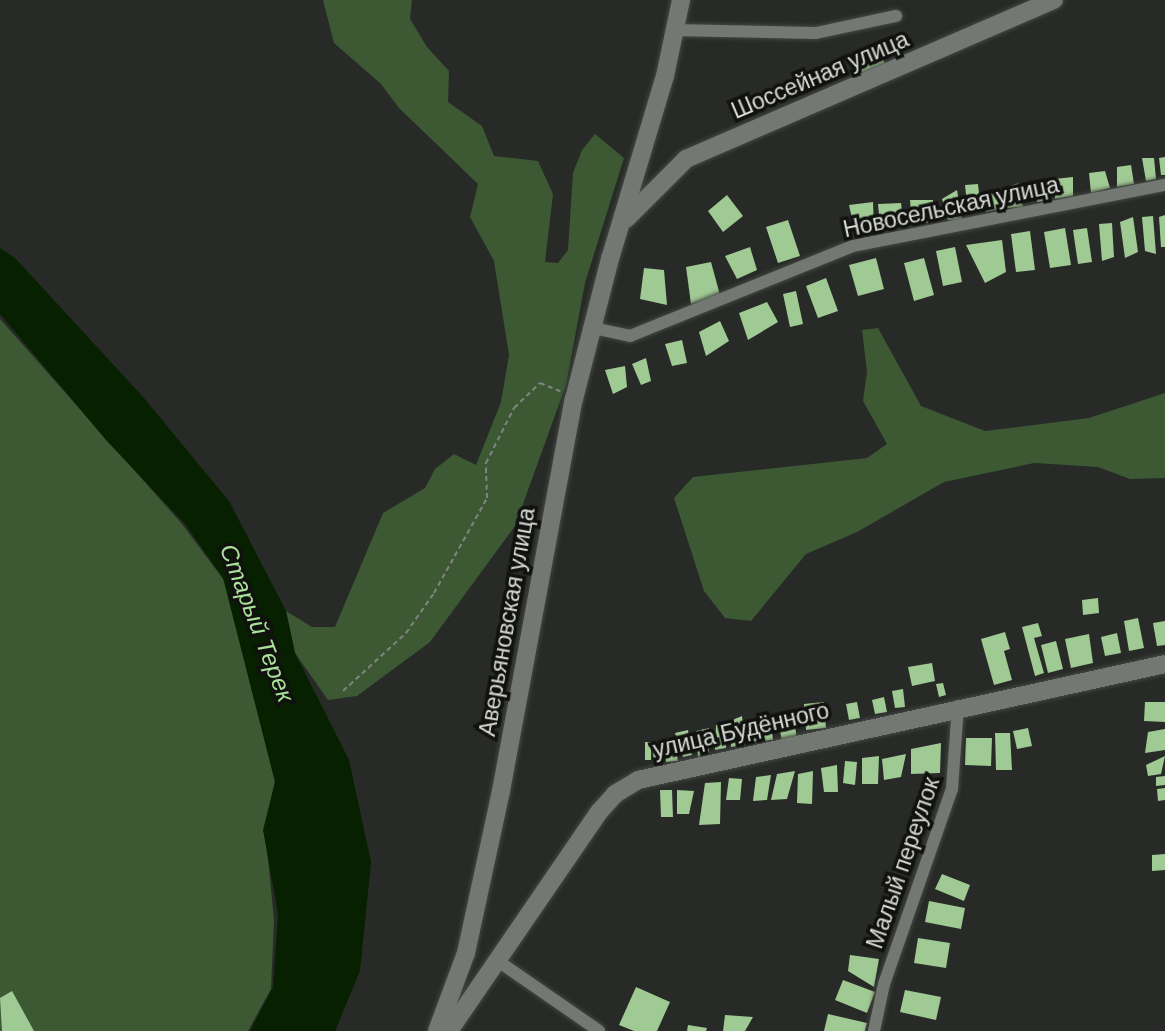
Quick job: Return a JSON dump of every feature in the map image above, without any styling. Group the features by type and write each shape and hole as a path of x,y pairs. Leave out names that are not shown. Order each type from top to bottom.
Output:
{"street":[{"name":"Аверьяновская улица","path":"436,1031 466,953 498,804 574,399 665,76 681,0"},
{"name":"Шоссейная улица","path":"623,221 686,159 1053,0"},
{"path":"674,30 816,33 896,16"},
{"name":"Новосельская улица","path":"593,328 630,336 853,246 1165,185"},
{"name":"улица Будённого","path":"449,1031 599,812 615,794 638,780 958,706 1165,664"},
{"name":"Малый переулок","path":"874,1031 884,984 953,789 958,706"},
{"path":"498,961 599,1031"}],"path":[{"path":"343,691 406,633 434,593 486,498 486,463 514,408 540,383 574,399"}],"shaded area":[{"path":"323,0 412,0 410,19 427,47 449,71 448,102 482,126 494,156 538,161 553,194 545,262 558,263 568,250 573,173 582,150 595,134 624,158 585,283 566,385 515,526 430,642 357,696 328,700 295,653 286,611 312,627 335,627 383,513 425,488 435,469 454,454 476,465 501,402 509,355 494,261 470,217 478,184 399,108 381,84 334,43"},
{"path":"0,319 182,524 226,583 275,781 265,828 274,920 271,989 248,1031 0,1031"},
{"path":"878,328 921,406 985,431 1089,418 1165,393 1165,478 1130,479 1098,467 1034,463 944,482 857,532 806,554 751,621 725,618 704,591 674,498 693,477 867,458 887,444 863,401 867,372 862,330"}],"water":[{"name":"Старый Терек","path":"0,248 16,259 143,397 229,501 286,611 295,653 349,760 371,862 360,971 335,1031 250,1031 273,987 278,914 263,830 275,782 223,578 185,524 106,440 0,314"}],"building":[{"path":"879,50 886,66 857,78 853,69 863,66 863,57"},
{"path":"1165,157 1165,175 1161,175 1159,158"},
{"path":"1142,158 1154,158 1156,179 1146,181"},
{"path":"1131,165 1134,184 1117,187 1117,167"},
{"path":"1105,171 1110,188 1091,193 1089,173"},
{"path":"1073,177 1073,196 1055,199 1054,179"},
{"path":"1019,183 1023,207 1007,208 1007,187"},
{"path":"978,184 981,212 968,213 965,185"},
{"path":"1035,184 1047,184 1051,200 1037,202"},
{"path":"957,190 962,220 948,220 942,199"},
{"path":"998,193 999,209 986,212 986,194"},
{"path":"727,195 743,216 723,232 708,211"},
{"path":"910,200 933,200 932,222 912,225"},
{"path":"873,202 874,230 855,232 849,205"},
{"path":"901,203 904,226 880,226 878,204"},
{"path":"1165,215 1165,247 1161,247 1159,217"},
{"path":"1153,216 1156,254 1145,251 1142,217"},
{"path":"1133,217 1138,252 1125,258 1120,222"},
{"path":"788,220 800,256 778,263 766,227"},
{"path":"1112,223 1114,257 1102,261 1099,224"},
{"path":"1065,228 1071,265 1050,268 1044,232"},
{"path":"1087,228 1092,262 1078,264 1073,230"},
{"path":"1030,231 1035,270 1016,272 1011,234"},
{"path":"1002,240 1006,272 985,283 966,245"},
{"path":"750,247 757,270 737,279 725,256"},
{"path":"955,247 962,282 943,286 936,251"},
{"path":"876,258 884,289 858,296 849,265"},
{"path":"924,258 934,295 914,301 904,263"},
{"path":"711,262 720,295 691,304 686,267"},
{"path":"644,268 664,270 667,305 640,299"},
{"path":"826,278 838,311 818,318 806,286"},
{"path":"796,291 803,324 790,327 783,294"},
{"path":"767,302 778,322 748,340 739,313"},
{"path":"720,321 729,341 706,356 699,332"},
{"path":"682,340 687,363 672,366 665,344"},
{"path":"646,358 651,381 641,385 632,364"},
{"path":"625,366 627,387 613,394 605,370"},
{"path":"1098,598 1099,613 1083,615 1082,600"},
{"path":"1138,618 1144,648 1129,651 1124,621"},
{"path":"1165,621 1165,645 1157,646 1153,623"},
{"path":"1038,623 1042,636 1034,638 1044,673 1035,676 1022,627"},
{"path":"1005,632 1010,649 1004,651 1012,680 994,685 981,639"},
{"path":"1117,633 1121,653 1105,656 1101,637"},
{"path":"1089,634 1093,663 1071,668 1065,639"},
{"path":"1056,641 1063,669 1048,673 1041,645"},
{"path":"932,663 935,681 912,686 908,667"},
{"path":"943,683 946,695 939,697 936,684"},
{"path":"903,689 905,707 895,708 892,691"},
{"path":"884,697 887,712 875,714 872,700"},
{"path":"824,702 826,728 806,730 804,704"},
{"path":"857,702 860,718 849,720 846,704"},
{"path":"1145,702 1165,702 1165,722 1144,721"},
{"path":"793,713 797,739 782,741 777,716"},
{"path":"742,716 745,745 731,747 730,721"},
{"path":"771,720 773,740 762,741 759,722"},
{"path":"754,721 757,741 750,742 748,724"},
{"path":"726,722 726,748 715,750 716,725"},
{"path":"709,728 709,753 698,757 696,731"},
{"path":"1028,728 1032,746 1017,749 1013,731"},
{"path":"1165,729 1165,750 1145,753 1148,732"},
{"path":"688,730 692,755 683,757 675,733"},
{"path":"995,733 1010,733 1012,770 996,770"},
{"path":"674,738 678,761 666,762 664,739"},
{"path":"966,738 992,738 991,766 965,765"},
{"path":"645,742 651,742 651,760 645,760"},
{"path":"660,743 660,763 654,762 652,744"},
{"path":"941,743 940,773 911,774 911,749"},
{"path":"906,754 901,777 884,780 882,759"},
{"path":"879,756 878,784 862,784 862,758"},
{"path":"1165,756 1161,774 1148,776 1146,765"},
{"path":"845,761 857,762 855,785 843,783"},
{"path":"837,765 838,792 824,792 821,768"},
{"path":"795,771 787,799 771,800 777,774"},
{"path":"813,771 812,804 797,803 798,774"},
{"path":"771,775 767,800 753,801 756,777"},
{"path":"1165,776 1165,785 1156,786 1156,777"},
{"path":"729,778 742,779 740,800 726,800"},
{"path":"721,782 720,824 699,825 705,783"},
{"path":"1165,788 1165,800 1158,801 1157,789"},
{"path":"660,790 672,790 673,817 661,817"},
{"path":"677,790 694,791 689,814 677,814"},
{"path":"1165,854 1165,870 1152,871 1152,855"},
{"path":"942,874 970,885 964,901 935,889"},
{"path":"929,901 965,908 961,929 925,922"},
{"path":"918,938 950,943 946,968 914,963"},
{"path":"850,955 879,959 874,987 848,971"},
{"path":"843,980 875,992 867,1013 835,1000"},
{"path":"636,987 670,1002 657,1031 634,1031 619,1025"},
{"path":"905,990 941,997 936,1020 900,1012"},
{"path":"12,991 34,1031 2,1031 0,998"},
{"path":"828,1014 867,1023 865,1031 824,1031"},
{"path":"725,1015 753,1017 745,1031 723,1031"},
{"path":"688,1025 707,1028 706,1031 687,1031"}]}
